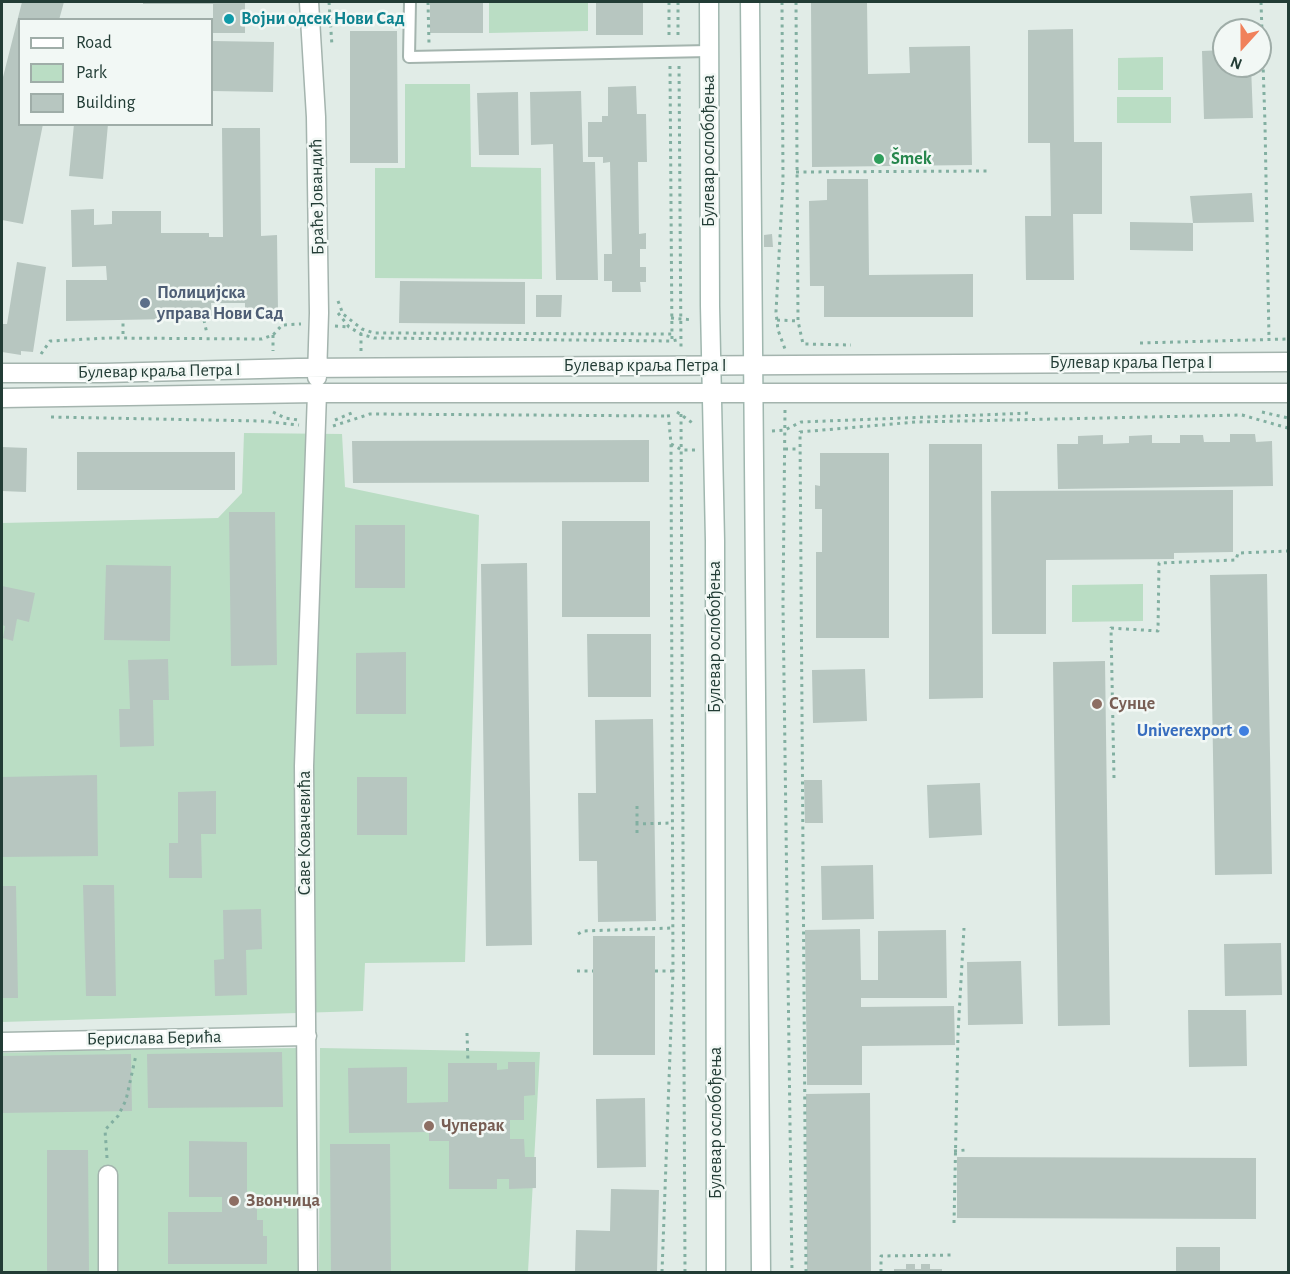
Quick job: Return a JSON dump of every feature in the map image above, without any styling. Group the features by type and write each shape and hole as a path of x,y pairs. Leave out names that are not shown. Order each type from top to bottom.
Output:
{"street":[{"name":"Браће Јовандић","path":"309,2 315,117 319,288 317,393"},
{"name":"Булевар ослобођења","path":"709,2 711,365 716,541 716,1272"},
{"path":"750,2 761,1272"},
{"name":"Булевар краља Петра I","path":"2,373 318,368 1288,362"},
{"name":"Булевар краља Петра I","path":"2,399 317,393 1288,393"},
{"name":"Саве Ковачевића","path":"308,1272 304,766 317,393"},
{"name":"Берислава Берића","path":"2,1042 307,1036"},
{"path":"108,1175 108,1272"}],"lane":[{"path":"410,2 409,57 709,51"}],"path":[{"path":"329,2 332,56"},
{"path":"428,2 429,58"},
{"path":"319,288 350,327 374,338 681,339 674,52 669,2"},
{"path":"672,340 674,52 678,2"},
{"path":"782,2 783,181 777,273 777,320 785,351"},
{"path":"777,320 798,321 796,2"},
{"path":"1261,2 1269,339 1288,339"},
{"path":"796,172 990,171"},
{"path":"336,296 343,314 362,329 374,333 673,334"},
{"path":"671,318 696,320"},
{"path":"123,320 123,334"},
{"path":"204,320 207,334"},
{"path":"28,373 50,341 108,338 262,339 273,335 282,325 298,324"},
{"path":"681,327 688,327"},
{"path":"1257,411 1288,418"},
{"path":"792,1272 783,604 785,430 801,423 1040,412"},
{"path":"681,413 685,1272"},
{"path":"332,426 370,414 668,416 671,444 673,971 662,1272"},
{"path":"800,432 916,422 1242,415 1288,428"},
{"path":"45,417 261,421 303,426"},
{"path":"801,423 806,1272"},
{"path":"671,444 681,450 705,449"},
{"path":"784,449 800,449"},
{"path":"1114,778 1112,628 1158,631 1159,563 1236,560 1238,553 1288,551"},
{"path":"637,804 637,833"},
{"path":"637,824 672,823"},
{"path":"578,934 583,931 672,928"},
{"path":"954,1223 954,1150 964,928"},
{"path":"577,971 593,971"},
{"path":"655,971 673,971"},
{"path":"467,1033 468,1063"},
{"path":"108,1175 105,1130 118,1116 126,1100 135,1062"},
{"path":"954,1150 966,1150"},
{"path":"247,1197 308,1196"},
{"path":"881,1272 881,1256 953,1255"}],"green space":[{"path":"489,2 588,2 588,31 489,33"},
{"path":"1163,57 1163,90 1118,90 1118,58"},
{"path":"405,84 470,84 471,167 541,168 542,279 375,278 375,168 405,168"},
{"path":"1117,97 1171,97 1171,123 1117,123"},
{"path":"244,433 342,434 345,487 479,515 465,962 365,963 363,1011 2,1022 2,523 218,518 242,493"},
{"path":"1143,584 1143,621 1072,622 1072,585"},
{"path":"300,1048 298,1272 2,1272 2,1053"},
{"path":"320,1048 540,1052 528,1272 319,1272"}],"building":[{"path":"22,2 64,2 60,18 18,18 18,126 43,126 23,224 2,220 2,81"},
{"name":"Војни одсек Нови Сад","path":"143,2 245,2 245,33 213,33 213,4 143,4"},
{"path":"430,2 483,2 483,33 430,33"},
{"path":"596,2 643,2 643,35 596,35"},
{"path":"811,2 867,2 868,74 910,73 909,47 970,46 972,165 812,167"},
{"path":"1073,29 1074,142 1102,142 1102,214 1073,214 1074,280 1026,280 1025,216 1051,216 1050,143 1028,143 1028,30"},
{"path":"350,31 397,31 398,163 350,163"},
{"path":"213,41 274,42 273,92 213,91"},
{"path":"1202,51 1212,51 1212,78 1251,78 1253,118 1204,119"},
{"path":"636,86 637,114 646,114 647,162 638,162 639,234 646,233 646,249 640,249 640,267 646,267 646,282 640,282 641,292 612,292 612,281 604,281 604,254 612,254 610,162 603,163 603,157 588,157 588,122 602,122 602,116 608,116 608,87"},
{"path":"581,91 583,162 595,162 598,280 556,280 553,144 531,145 530,92"},
{"path":"518,92 519,155 479,155 477,93"},
{"path":"74,126 108,126 103,179 69,176"},
{"path":"222,128 260,128 261,236 277,235 278,312 245,312 245,303 211,303 212,320 197,321 197,312 170,312 170,319 66,321 66,280 107,280 106,266 72,267 71,210 94,209 94,225 112,224 112,211 161,211 161,233 209,233 209,237 223,237"},
{"path":"827,179 868,179 869,275 973,274 973,317 824,317 824,286 810,286 809,201 827,200"},
{"path":"1252,193 1254,222 1193,223 1190,196"},
{"path":"1130,222 1193,223 1193,251 1130,250"},
{"path":"772,234 773,247 764,247 764,235"},
{"path":"17,262 46,267 33,352 21,351 21,355 2,352 2,324 7,324"},
{"path":"400,281 525,282 525,324 399,323"},
{"path":"536,295 562,295 561,317 536,317"},
{"path":"1230,434 1255,434 1256,442 1272,441 1273,486 1058,489 1057,444 1078,444 1078,436 1103,435 1103,444 1129,443 1129,436 1152,435 1152,443 1180,443 1180,435 1203,435 1204,442 1230,442"},
{"path":"649,440 649,482 353,483 352,441"},
{"path":"929,444 982,444 983,698 929,699"},
{"path":"2,447 27,448 26,492 2,491"},
{"path":"77,452 235,452 235,490 77,490"},
{"path":"820,453 889,453 889,638 816,638 816,552 822,552 822,509 815,509 815,485 820,486"},
{"path":"1233,490 1233,552 1174,553 1174,559 1046,560 1046,634 992,634 991,491"},
{"path":"229,512 275,512 277,665 231,666"},
{"path":"562,521 650,521 650,617 562,617"},
{"path":"355,525 405,525 405,588 355,588"},
{"path":"527,563 532,945 486,946 481,564"},
{"path":"106,565 171,566 170,641 104,640"},
{"path":"1267,574 1272,874 1215,875 1210,575"},
{"path":"2,586 35,593 29,622 17,619 13,641 3,638 5,626 2,625"},
{"path":"587,634 651,634 651,697 588,697"},
{"path":"406,652 406,714 356,714 356,653"},
{"path":"168,659 169,700 153,700 154,746 120,747 119,709 130,709 128,660"},
{"path":"1105,661 1110,1025 1058,1026 1053,662"},
{"path":"865,669 867,721 813,723 812,670"},
{"path":"653,719 656,921 598,922 597,861 579,861 578,793 596,793 595,720"},
{"path":"97,775 98,856 2,857 2,777"},
{"path":"357,777 407,777 407,835 357,835"},
{"path":"804,780 822,780 823,823 805,823"},
{"path":"980,783 982,835 929,838 927,785"},
{"path":"216,791 216,834 201,834 202,878 169,878 169,843 178,843 178,792"},
{"path":"873,865 874,919 822,920 821,866"},
{"path":"83,885 114,885 116,996 86,996"},
{"path":"2,886 16,886 18,998 2,998"},
{"path":"261,909 262,949 246,950 247,995 215,996 214,960 224,959 223,910"},
{"path":"860,929 861,980 878,980 878,931 946,930 947,998 861,998 861,1007 954,1006 955,1045 862,1046 862,1085 807,1085 805,930"},
{"path":"593,936 655,936 655,1055 593,1055"},
{"path":"1281,943 1282,995 1225,996 1224,944"},
{"path":"1021,961 1023,1024 968,1025 967,962"},
{"path":"1188,1010 1246,1010 1247,1066 1189,1067"},
{"path":"282,1052 283,1107 148,1108 147,1054"},
{"path":"131,1054 132,1111 2,1113 2,1056"},
{"name":"Чуперак","path":"508,1062 535,1062 535,1095 524,1096 524,1120 510,1120 510,1139 524,1139 525,1157 536,1157 536,1188 509,1189 509,1179 497,1179 497,1189 449,1189 449,1141 429,1141 429,1132 349,1133 348,1068 407,1067 407,1103 448,1102 448,1063 497,1063 497,1070 508,1069"},
{"path":"870,1093 871,1272 807,1272 806,1094"},
{"path":"645,1098 646,1167 597,1168 596,1099"},
{"name":"Звончица","path":"189,1141 247,1142 247,1205 257,1205 257,1220 263,1220 263,1236 267,1236 267,1264 168,1264 168,1212 222,1212 222,1197 189,1197"},
{"path":"330,1144 390,1144 391,1272 331,1272"},
{"path":"47,1150 88,1150 89,1272 47,1272"},
{"path":"957,1157 1256,1158 1256,1219 957,1218"},
{"path":"611,1189 659,1190 657,1272 575,1272 576,1230 610,1231"},
{"path":"1176,1247 1220,1247 1220,1272 1176,1272"},
{"path":"906,1264 915,1264 915,1269 921,1269 921,1264 930,1264 930,1269 942,1269 942,1272 894,1272 894,1269 906,1269"}],"place":[{"name":"Војни одсек Нови Сад","path":"229,19"},
{"name":"Šmek","path":"879,159"},
{"name":"Полицијска управа Нови Сад","path":"145,303"},
{"name":"Сунце","path":"1097,704"},
{"name":"Univerexport","path":"1244,731"},
{"name":"Чуперак","path":"429,1126"},
{"name":"Звончица","path":"234,1201"}]}
